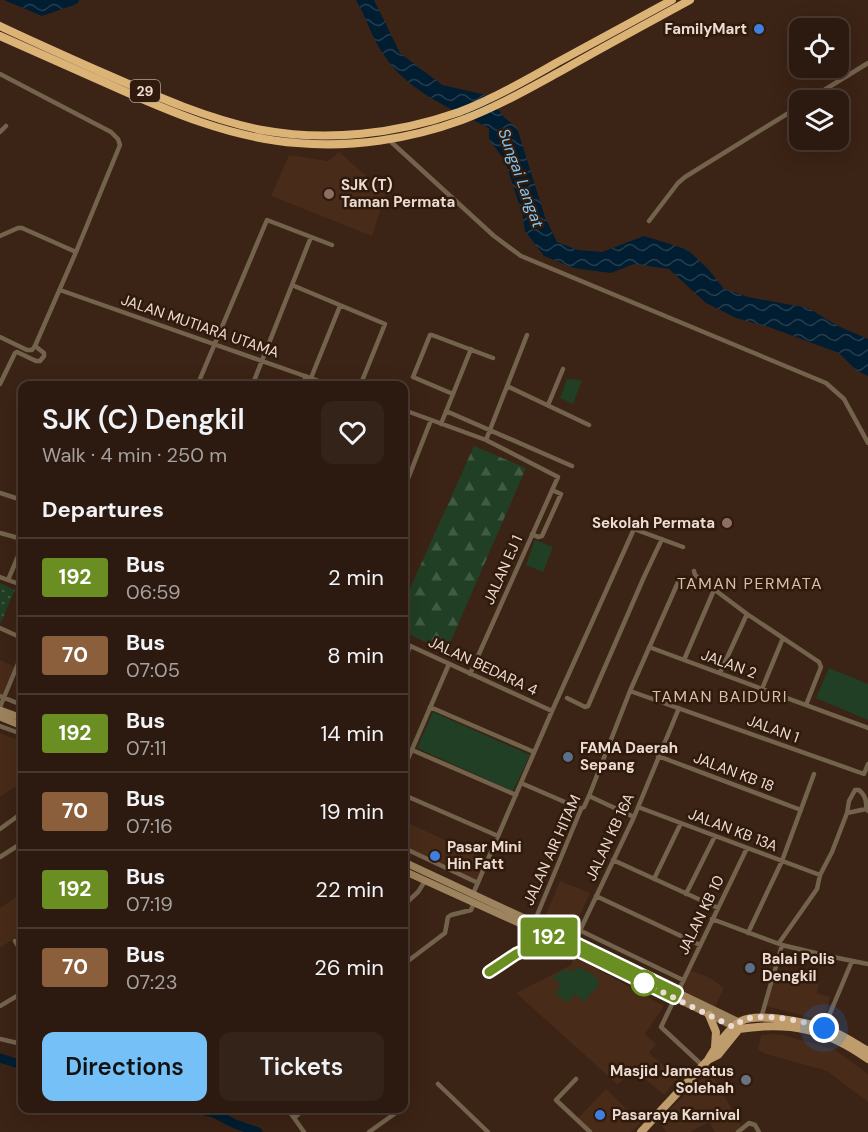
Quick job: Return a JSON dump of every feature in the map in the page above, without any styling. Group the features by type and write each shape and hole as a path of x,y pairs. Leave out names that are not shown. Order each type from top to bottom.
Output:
{"highway":[{"name":"29","path":"0,26 137,88 199,113 297,139 329,145 403,137 463,120 490,108 672,0"},
{"name":"29","path":"546,74 690,0"},
{"name":"29","path":"0,36 194,120 255,137 297,139"}],"main road":[{"path":"0,708 18,716"},
{"path":"0,717 18,724"},
{"path":"408,864 473,894 532,925 541,933 676,995 709,1015 737,1026 777,1026 822,1031 852,1047 868,1059"},
{"path":"408,873 474,903 574,942 737,1026"},
{"path":"709,1015 716,1032 715,1048"},
{"path":"642,1132 706,1063 715,1048 737,1026 753,1018 797,1022 854,1042 868,1052"},
{"path":"706,1063 718,1055 737,1026"}],"street":[{"path":"824,90 868,63"},
{"path":"0,74 111,132 120,145 35,346 32,350 27,350 0,337"},
{"path":"649,221 685,177 789,113"},
{"path":"0,132 6,126"},
{"path":"374,126 494,236 521,256 826,383 844,399 868,443"},
{"path":"199,381 267,220 332,245"},
{"path":"0,236 22,228 76,252"},
{"path":"254,381 311,237"},
{"path":"292,285 385,324 362,381"},
{"name":"JALAN MUTIARA UTAMA","path":"60,290 319,381"},
{"path":"305,381 340,306"},
{"path":"453,394 414,378 413,375 429,337 432,335 494,358"},
{"path":"408,411 486,440 527,335"},
{"path":"0,384 15,353 36,361 43,359 44,353 35,346"},
{"path":"441,424 471,349"},
{"path":"548,405 563,369"},
{"path":"507,386 589,425"},
{"path":"447,411 572,466"},
{"path":"408,479 431,420"},
{"name":"JALAN EJ 1","path":"470,674 558,477 486,440"},
{"path":"532,534 542,536 561,494 552,490"},
{"path":"0,493 18,499"},
{"path":"473,894 634,529 683,547"},
{"path":"0,533 18,538"},
{"path":"567,698 585,707 588,706 662,539"},
{"path":"8,580 18,556"},
{"path":"694,571 695,575 714,590 819,662 822,667 806,705"},
{"path":"0,577 18,584"},
{"name":"JALAN AIR HITAM","path":"532,925 581,809 589,796 630,691 679,580"},
{"path":"684,660 714,590"},
{"path":"720,673 747,614"},
{"path":"0,628 18,636"},
{"path":"762,689 783,638"},
{"path":"408,651 410,646"},
{"name":"JALAN BEDARA 4","path":"410,646 552,711"},
{"name":"JALAN 2","path":"649,647 868,728"},
{"path":"0,708 2,697 18,663"},
{"path":"408,759 449,664"},
{"name":"JALAN 1","path":"630,691 864,774 868,764"},
{"path":"2,697 18,703"},
{"path":"430,707 534,752"},
{"name":"JALAN KB 16A","path":"574,942 634,816 679,708"},
{"path":"0,726 18,733"},
{"path":"412,750 516,795"},
{"name":"JALAN KB 18","path":"658,756 801,810"},
{"path":"748,933 782,861 814,774"},
{"path":"521,783 581,809"},
{"path":"761,1018 781,944 818,889 820,875 832,852 847,813 849,801 855,790 859,790 867,803 867,810 847,813"},
{"path":"589,796 634,816"},
{"path":"408,797 498,836"},
{"name":"JALAN KB 13A","path":"638,807 820,875"},
{"path":"0,829 18,817"},
{"path":"654,879 681,823"},
{"path":"686,894 715,836"},
{"path":"0,857 18,846"},
{"name":"JALAN KB 10","path":"706,1063 661,1027 747,848"},
{"path":"408,850 478,883"},
{"path":"613,860 717,908"},
{"path":"408,901 418,892 425,880"},
{"path":"596,896 700,945"},
{"path":"408,961 445,933 448,917 471,910 474,903"},
{"path":"712,919 781,944 868,964"},
{"path":"579,930 683,980"},
{"path":"489,972 516,954 532,947 541,933"},
{"path":"15,941 18,946"},
{"path":"822,1031 852,961"},
{"path":"1,1004 18,995"},
{"path":"0,1039 18,1043"},
{"path":"576,1079 556,1100 590,1132"},
{"path":"438,1084 488,1132"},
{"path":"290,1113 304,1132"},
{"path":"294,1118 300,1113"},
{"path":"369,1132 396,1113"},
{"path":"738,1132 749,1124 755,1125 759,1132"}],"shaded area":[{"name":"SJK (T) Taman Permata","path":"339,152 386,193 372,236 271,196 289,155 328,161"},
{"path":"0,660 15,667 3,695 0,694"},
{"path":"0,733 18,740 18,785 0,797"},
{"path":"408,823 486,859 477,880 408,848"},
{"path":"560,881 590,893 573,931 544,919"},
{"path":"18,896 18,936 0,948 0,908"},
{"path":"574,956 664,1006 645,1034 656,1044 649,1053 678,1078 664,1095 632,1068 618,1085 516,993 571,965"},
{"path":"690,970 710,978 724,988 715,1007 680,991"},
{"path":"777,973 819,984 817,993 830,997 824,1021 766,1006"},
{"path":"761,1035 784,1035 835,1050 868,1074 868,1102 827,1071 758,1050"},
{"path":"710,1070 741,1126 736,1132 715,1132 709,1122 690,1132 666,1132 659,1120"},
{"path":"606,1089 641,1123 631,1132 593,1132 578,1118"}],"green space":[{"path":"567,379 582,380 573,404 560,398"},
{"path":"474,446 526,468 446,652 408,634 408,593"},
{"path":"535,540 553,547 543,572 526,565"},
{"path":"0,583 15,590 0,624"},
{"path":"829,668 868,684 868,720 816,698"},
{"path":"433,712 530,755 513,791 417,748"},
{"path":"578,967 596,976 600,984 584,1001 575,994 568,1002 555,994 561,983 552,979 562,970 573,971"}],"water":[{"path":"4,0 79,0 77,4 42,16"},
{"name":"Sungai Langat","path":"356,0 374,0 400,53 442,85 486,95 505,118 517,128 545,217 557,242 578,250 602,252 644,236 688,250 709,270 724,289 748,297 808,308 838,326 868,339 868,376 856,370 839,353 769,327 736,318 706,303 669,269 634,264 611,273 574,268 544,256 525,231 522,213 505,161 489,139 489,128 431,98 393,68 379,48"}],"waterway":[{"path":"0,1058 18,1064"},
{"path":"214,1113 258,1132"}],"bus line":[{"name":"192","path":"489,972 516,954 535,945 541,933 674,998 677,992 533,922"}],"place":[{"name":"FamilyMart","path":"759,29"},
{"name":"SJK (T) Taman Permata","path":"329,194"},
{"name":"Sekolah Permata","path":"727,523"},
{"name":"FAMA Daerah Sepang","path":"568,757"},
{"name":"Pasar Mini Hin Fatt","path":"435,856"},
{"name":"Balai Polis Dengkil","path":"750,968"},
{"name":"Masjid Jameatus Solehah","path":"746,1080"},
{"name":"Pasaraya Karnival","path":"600,1115"}],"district":[{"name":"TAMAN PERMATA","path":"750,583"},
{"name":"TAMAN BAIDURI","path":"720,696"}],"route":[{"path":"644,983 733,1027 739,1022 753,1018 774,1018 824,1028"}]}
